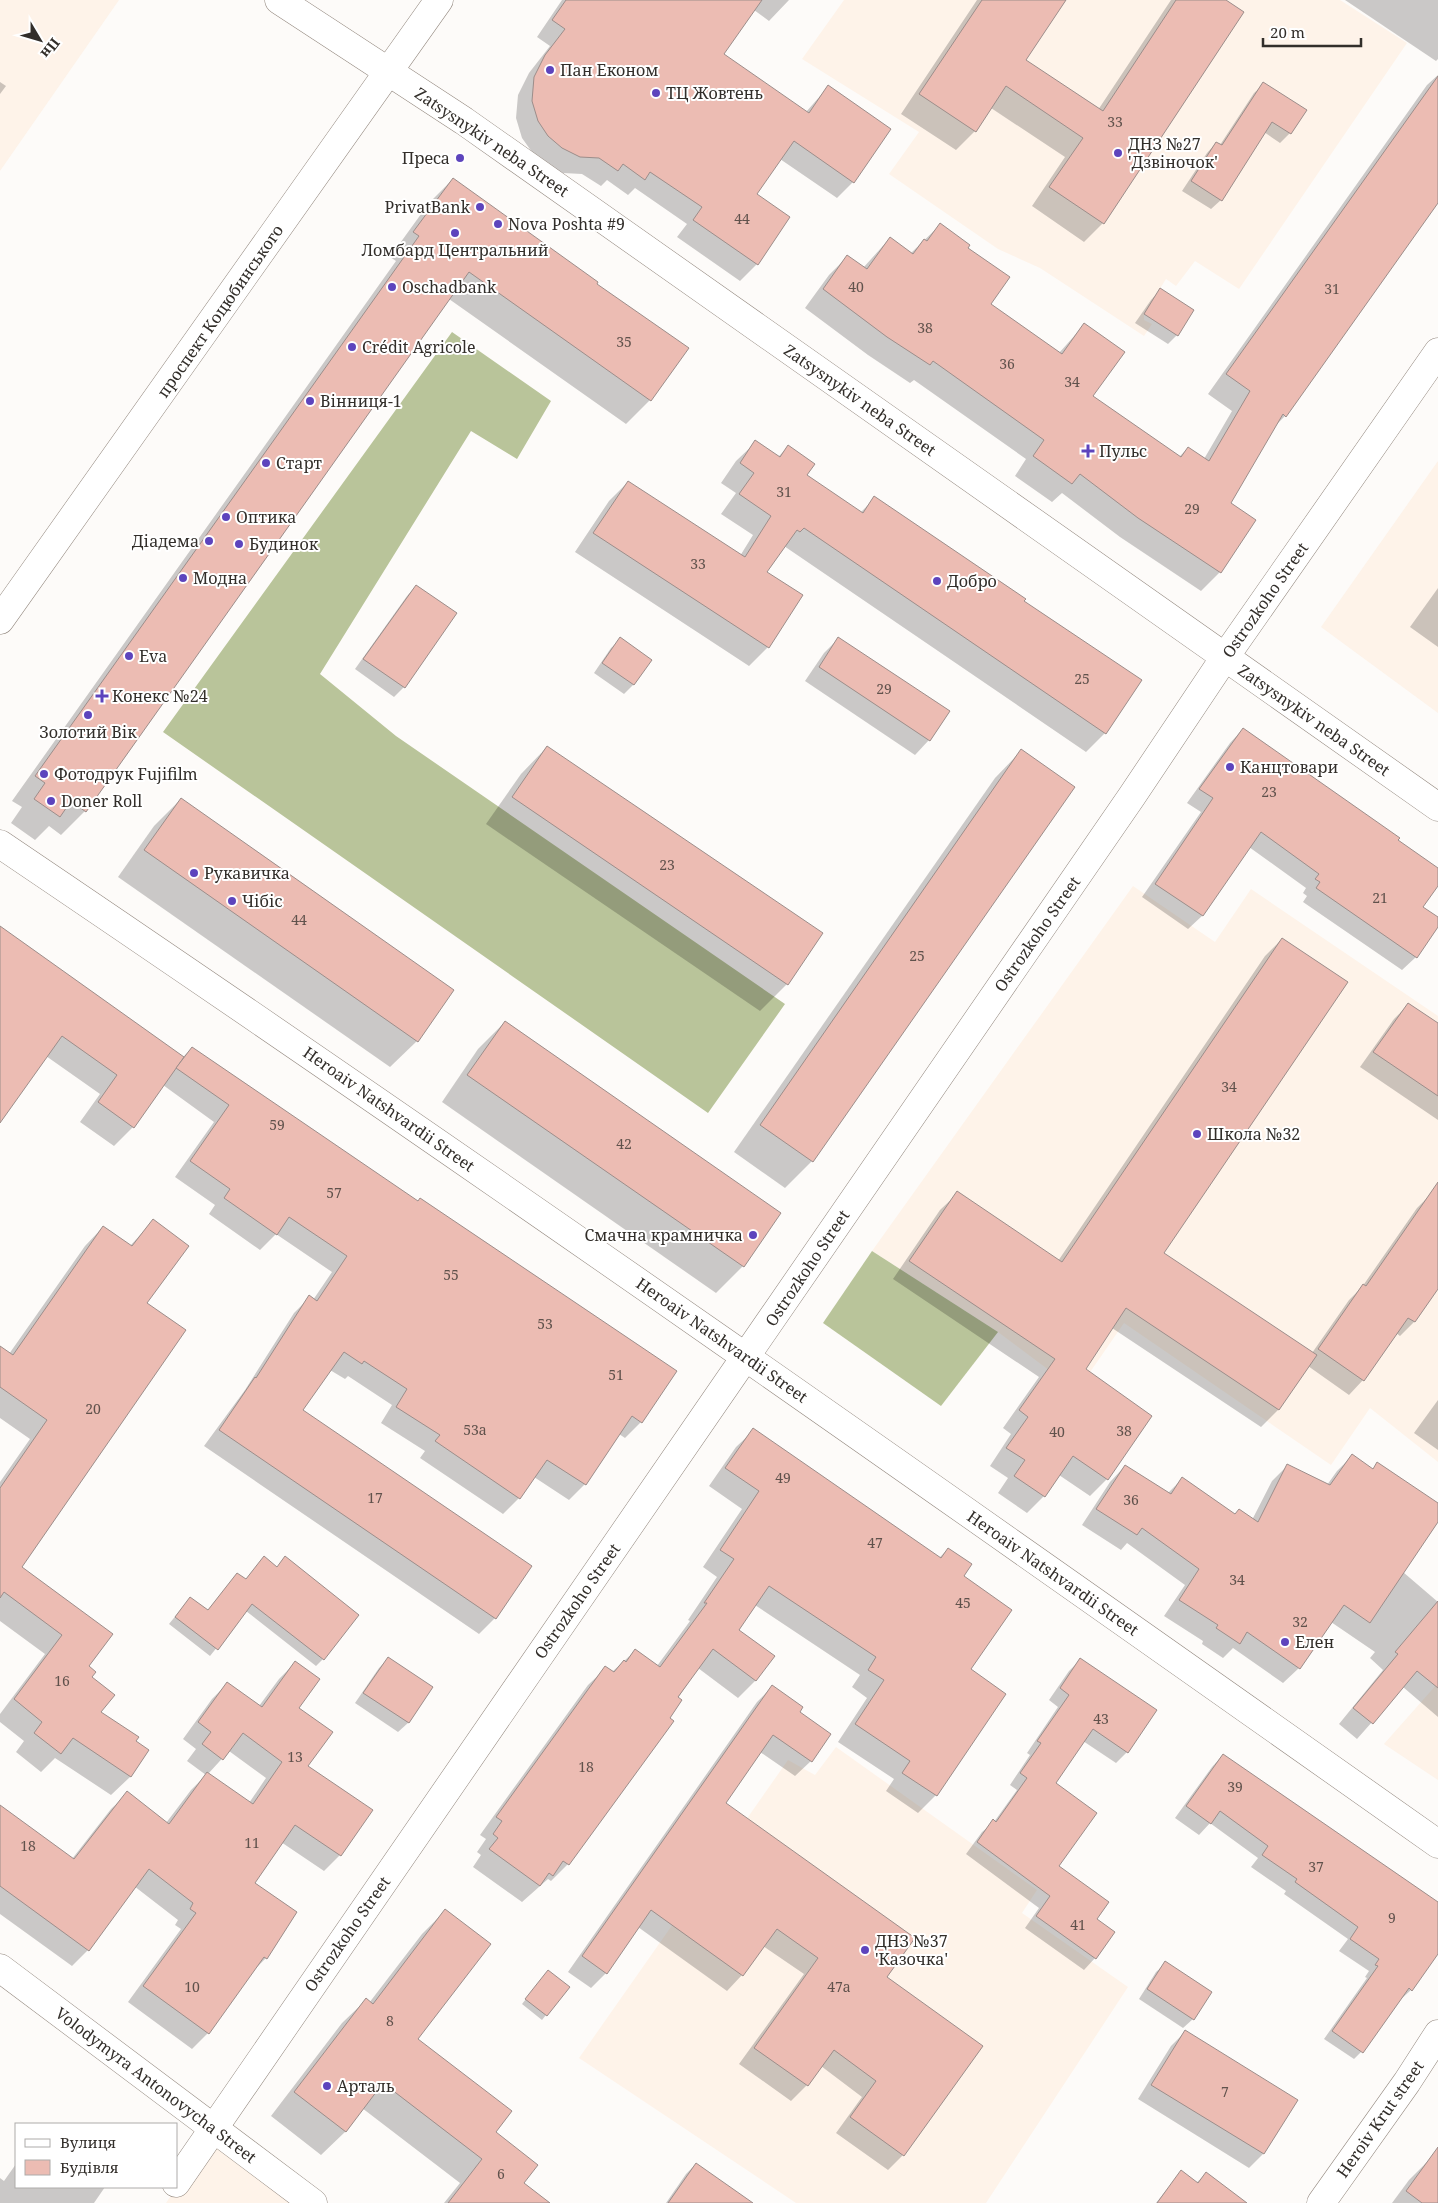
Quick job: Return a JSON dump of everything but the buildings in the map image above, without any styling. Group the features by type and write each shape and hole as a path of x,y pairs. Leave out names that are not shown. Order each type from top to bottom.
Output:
{"street":[{"name":"Zatsysnykiv neba Street","path":"278,0 480,133 1438,807"},
{"name":"проспект Коцюбинського","path":"0,620 439,0"},
{"name":"Ostrozkoho Street","path":"178,2180 1132,796 1225,657 1438,352"},
{"name":"Heroaiv Natshvardii Street","path":"0,844 260,1020 746,1356 1438,1844"},
{"name":"Volodymyra Antonovycha Street","path":"0,1968 313,2203"},
{"name":"Heroiv Krut street","path":"1321,2203 1407,2082 1438,2034"},
{"path":"163,2203 173,2188"}],"shaded area":[{"path":"0,0 119,0 0,171"},
{"name":"ДНЗ №27 'Дзвіночок'","path":"844,0 1340,0 1407,43 1239,289 1195,261 1176,286 1166,279 1144,314 1144,320 1152,324 1144,336 1040,268 998,249 889,174 919,132 802,59"},
{"path":"1438,461 1438,713 1321,627"},
{"name":"Школа №32","path":"1133,886 1215,942 1251,889 1438,1016 1438,1462 1370,1408 1331,1465 1124,1323 1077,1391 998,1332 872,1251"},
{"path":"1438,1683 1438,1780 1384,1744"},
{"name":"ДНЗ №37 'Казочка'","path":"836,1747 1037,1890 1022,1913 1128,1987 986,2203 796,2203 579,2058 788,1760 815,1775"},
{"path":"214,2131 306,2203 166,2203 176,2188 178,2188 178,2185"}],"green space":[{"path":"452,332 551,401 517,459 471,431 320,674 396,736 785,1004 708,1113 163,732"},
{"path":"872,1251 998,1332 941,1406 823,1323"}],"place":[{"name":"Пан Економ","path":"550,70"},
{"name":"ТЦ Жовтень","path":"656,93"},
{"name":"ДНЗ №27 'Дзвіночок'","path":"1118,153"},
{"name":"Преса","path":"460,158"},
{"name":"PrivatBank","path":"480,207"},
{"name":"Nova Poshta #9","path":"498,224"},
{"name":"Ломбард Центральний","path":"455,233"},
{"name":"Oschadbank","path":"392,287"},
{"name":"Crédit Agricole","path":"352,347"},
{"name":"Вінниця-1","path":"310,401"},
{"name":"Пульс","path":"1088,451"},
{"name":"Старт","path":"266,463"},
{"name":"Оптика","path":"226,517"},
{"name":"Діадема","path":"209,541"},
{"name":"Будинок","path":"239,544"},
{"name":"Модна","path":"183,578"},
{"name":"Добро","path":"937,581"},
{"name":"Eva","path":"129,656"},
{"name":"Конекс №24","path":"102,696"},
{"name":"Золотий Вік","path":"88,715"},
{"name":"Канцтовари","path":"1230,767"},
{"name":"Фотодрук Fujifilm","path":"44,774"},
{"name":"Doner Roll","path":"51,801"},
{"name":"Рукавичка","path":"194,873"},
{"name":"Чібіс","path":"232,901"},
{"name":"Школа №32","path":"1197,1134"},
{"name":"Смачна крамничка","path":"753,1235"},
{"name":"Елен","path":"1285,1642"},
{"name":"ДНЗ №37 'Казочка'","path":"865,1950"},
{"name":"Арталь","path":"327,2086"}]}
